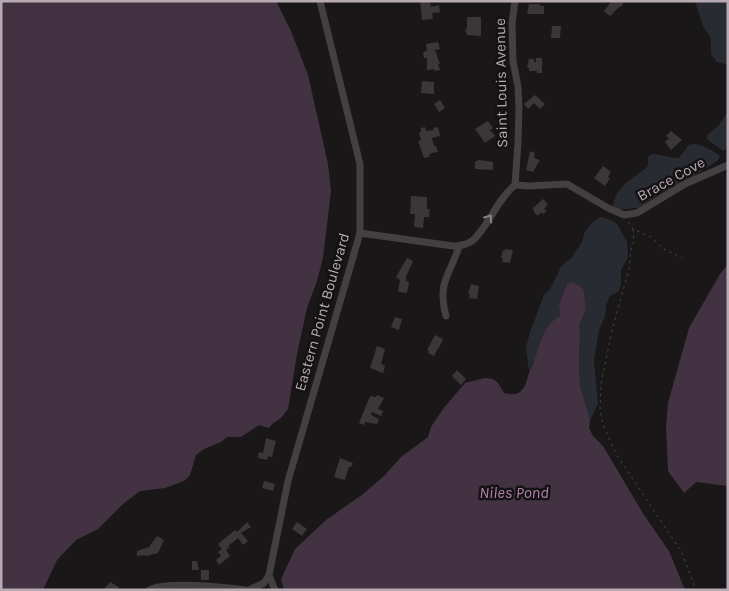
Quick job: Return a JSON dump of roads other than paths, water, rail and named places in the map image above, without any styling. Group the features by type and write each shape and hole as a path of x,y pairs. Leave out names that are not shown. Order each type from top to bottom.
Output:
{"street":[{"name":"Eastern Point Boulevard","path":"269,575 292,466 360,233 360,164 320,1"},
{"name":"Saint Louis Avenue","path":"514,185 518,143 518,87 513,61 512,23 515,1"},
{"name":"Brace Cove","path":"514,185 567,184 624,215 637,213 685,184 728,165"},
{"path":"360,233 459,246 472,240 514,185"},
{"path":"446,316 443,303 443,287 459,246"},
{"path":"149,590 155,587 221,586 247,590 264,583 269,575"},
{"path":"269,575 275,590"}],"water":[{"path":"1,1 276,1 291,31 308,75 328,164 331,191 323,258 307,308 288,409 269,428 259,425 241,437 227,437 221,442 204,449 196,455 190,475 184,481 165,488 140,491 123,504 98,529 76,540 57,560 43,590 1,590"},
{"path":"728,264 728,486 696,482 684,493 668,471 666,426 668,403 689,328 720,274"},
{"name":"Niles Pond","path":"571,282 580,286 584,292 586,310 579,325 579,364 580,386 590,420 589,428 593,436 603,446 644,515 669,551 685,590 284,590 281,579 295,549 326,520 363,494 384,476 401,457 428,437 431,427 443,409 465,383 485,378 493,379 504,393 515,394 522,390 546,330 560,316 559,304 567,284"}]}
